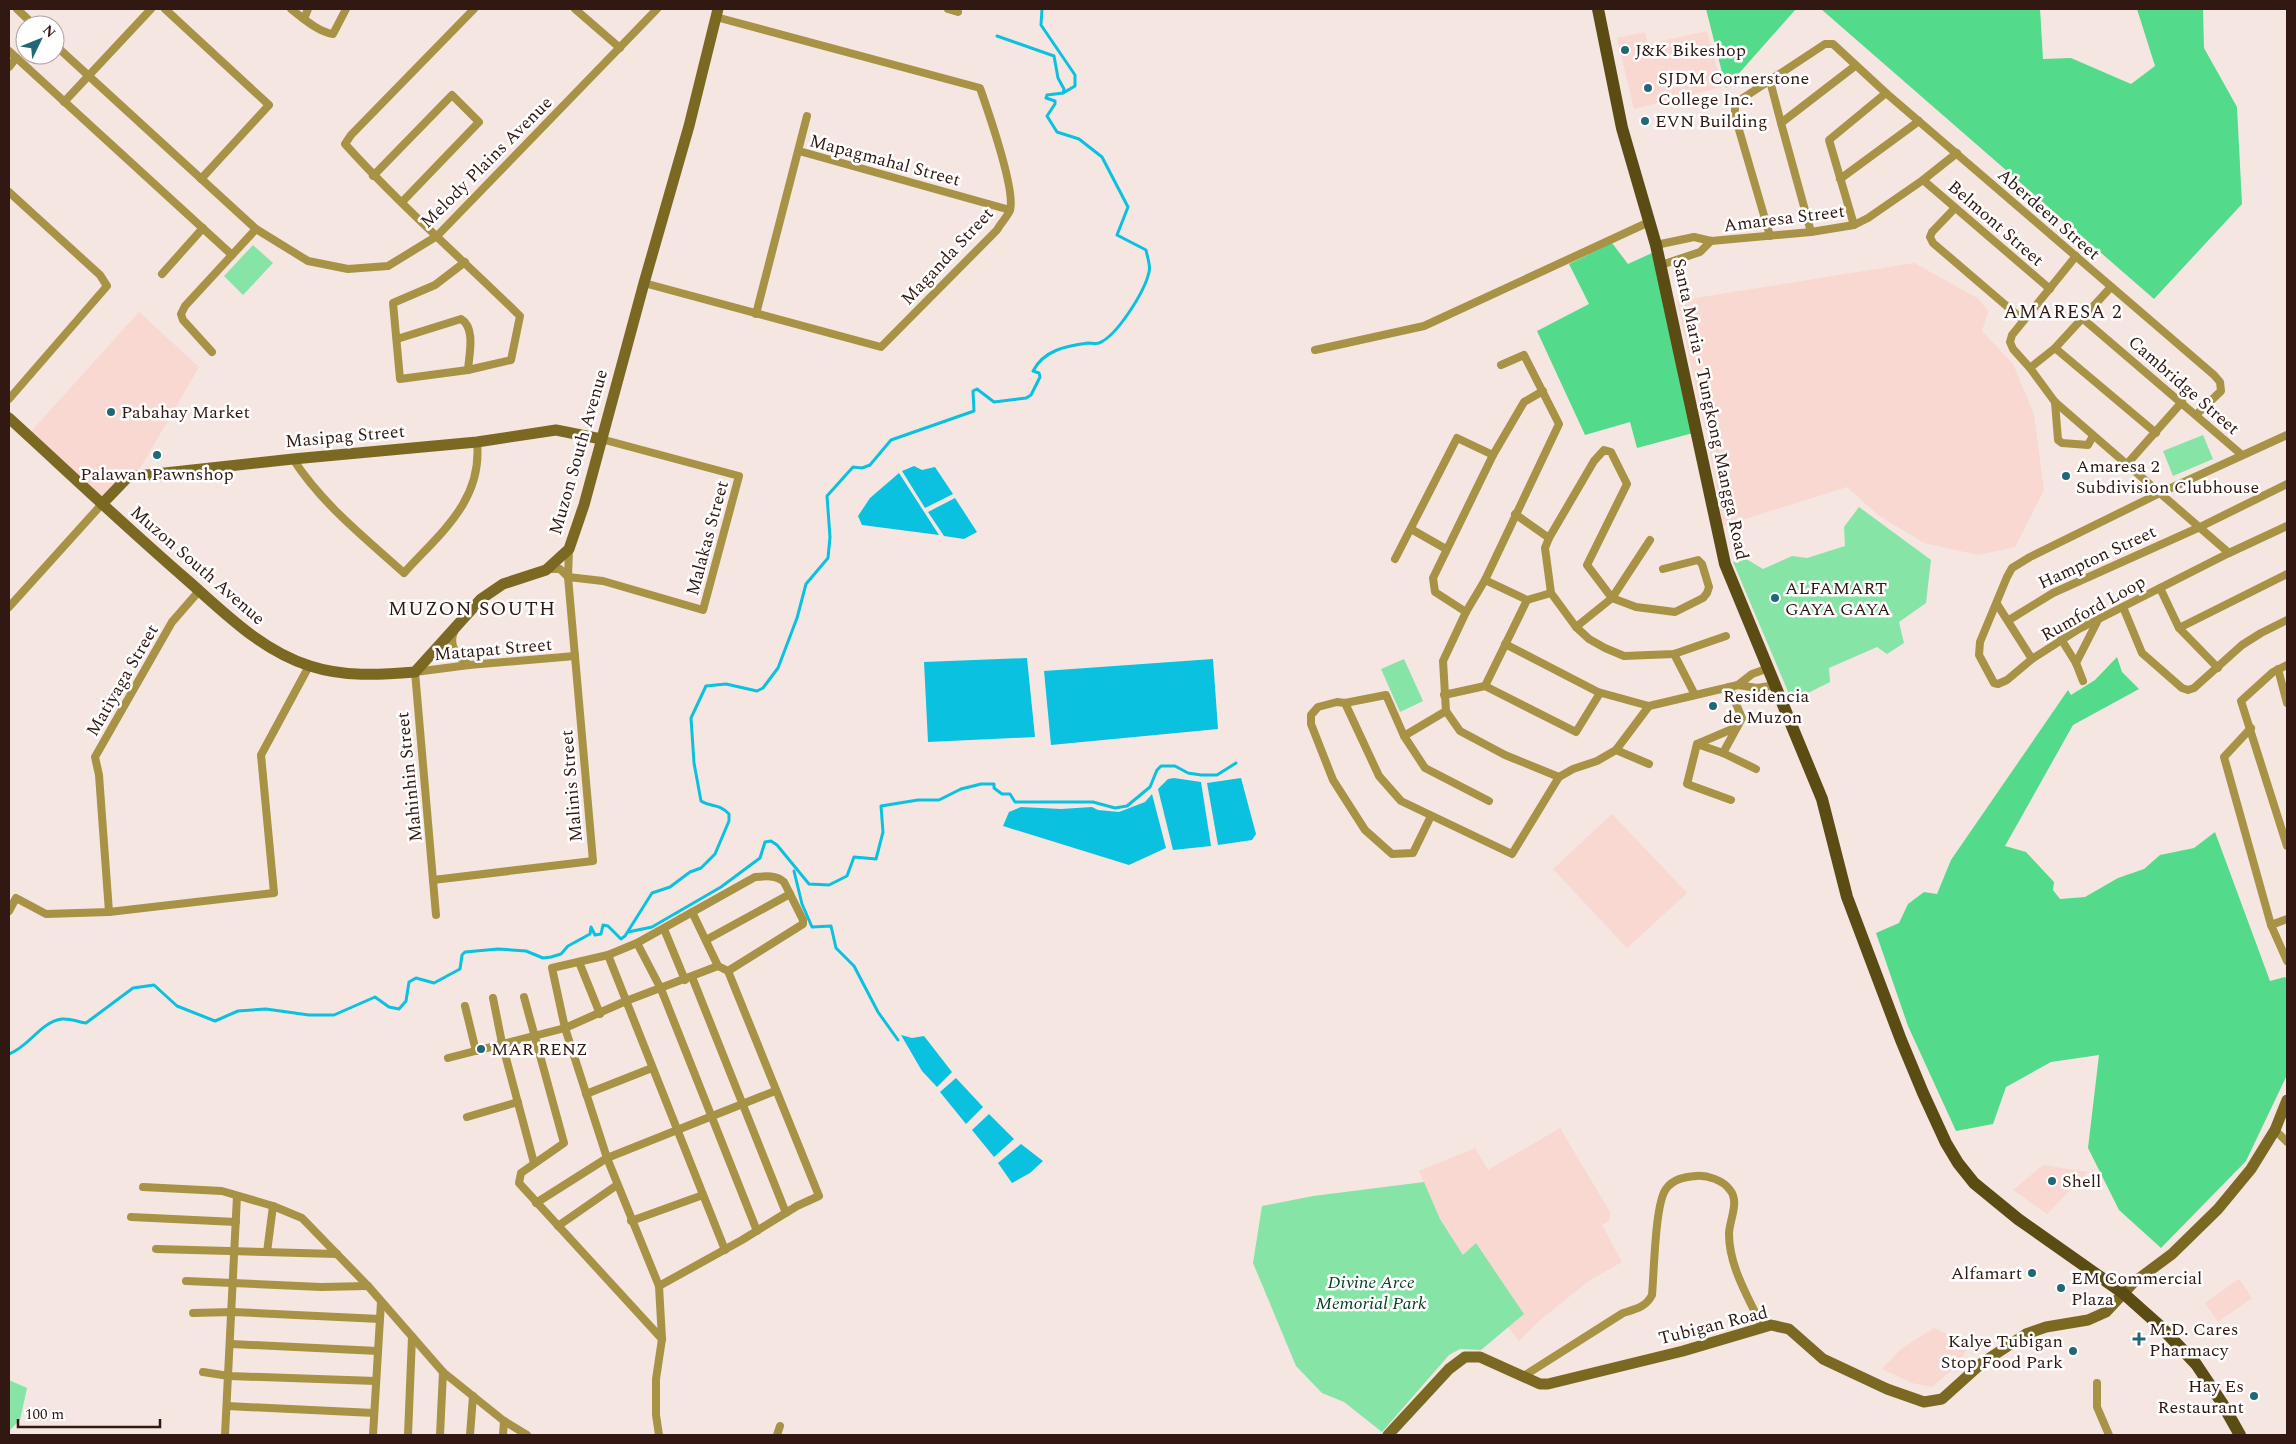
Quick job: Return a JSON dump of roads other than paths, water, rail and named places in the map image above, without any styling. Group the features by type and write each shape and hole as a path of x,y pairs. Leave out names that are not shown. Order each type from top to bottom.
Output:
{"main road":[{"name":"Santa Maria - Tungkong Mangga Road","path":"1598,9 1622,128 1661,265 1725,564 1822,799 1847,897 1861,936 1901,1040 1946,1142 1958,1163 1974,1183 2018,1218 2124,1293 2172,1338 2196,1364 2222,1403 2240,1435"}],"street":[{"path":"64,102 151,9"},
{"path":"165,9 268,105 201,179"},
{"path":"291,9 328,34 333,34 346,9"},
{"path":"304,19 308,9"},
{"path":"465,262 435,285 393,303 400,379 468,370 511,360 520,316 465,262 402,202 373,176 345,144 351,135 474,9"},
{"path":"575,9 620,48"},
{"name":"Melody Plains Avenue","path":"65,54 256,229 308,261 348,269 388,266 437,236 656,9"},
{"path":"948,9 958,12"},
{"name":"Maganda Street","path":"644,283 881,347 996,230 1010,210 1009,187 996,135 980,88 717,13"},
{"name":"Muzon South Avenue","path":"9,418 102,504 256,639 285,656 309,666 361,675 415,672 481,599 495,588 546,569 569,549 584,505 689,126 717,13"},
{"name":"Aberdeen Street","path":"1770,81 1825,44 1833,44 1855,66 2220,382 2221,391 2196,416"},
{"path":"24,65 232,255"},
{"path":"1781,123 1855,66"},
{"path":"1770,236 1735,116 1735,106 1740,100 1770,81 1810,232"},
{"path":"1854,225 1829,140 1886,93"},
{"path":"373,176 452,95 479,122 402,202"},
{"path":"798,151 807,116"},
{"path":"1840,179 1919,121"},
{"name":"Mapagmahal Street","path":"756,314 798,151 1010,210"},
{"name":"Amaresa Street","path":"1656,245 1694,237 1711,242 1810,232 1854,225 1868,218 1923,180 1957,153"},
{"name":"Belmont Street","path":"1923,180 1954,209 2050,289"},
{"path":"9,192 100,275 107,286 9,400"},
{"path":"1954,209 1932,232 1930,237 1933,243 2023,320"},
{"path":"1315,350 1424,326 1648,222"},
{"path":"162,274 203,228"},
{"path":"212,352 183,320 181,314 185,306 256,229"},
{"name":"Amaresa Street","path":"1661,265 1700,252 1711,242"},
{"path":"2076,256 2012,335 2010,342 2013,349 2030,368 2055,402 2229,553"},
{"path":"2030,368 2056,348 2111,287"},
{"name":"Cambridge Street","path":"2082,318 2242,455"},
{"path":"397,339 461,319 466,322 470,329 468,370"},
{"path":"2056,348 2156,433"},
{"path":"1501,365 1524,354 1559,424 1485,580 1466,612 1443,661 1446,711 1460,731 1504,755 1559,777"},
{"path":"1466,612 1435,592 1433,578 1493,455 1524,402 1543,391"},
{"path":"2055,402 2058,440 2062,443 2084,446 2088,445 2093,436"},
{"path":"2127,464 2182,402"},
{"name":"Masipag Street","path":"102,504 128,477 477,442 556,430 601,439"},
{"path":"2032,659 2009,620 1997,604 2012,568 2030,557 2160,493 2287,435"},
{"path":"1395,559 1457,438 1493,455"},
{"name":"Malakas Street","path":"568,577 603,581 703,610 739,476 601,439"},
{"path":"293,459 307,481 331,506 404,573 462,509 476,476 479,460 477,442"},
{"path":"1663,569 1698,560 1702,564 1709,587 1707,593 1702,598 1674,612 1636,607 1612,598 1587,565 1627,484 1611,452 1604,450 1594,461 1549,538 1546,548 1551,593 1576,627 1589,639 1624,656 1674,654 1726,636"},
{"name":"Hampton Street","path":"2009,620 2053,593 2200,527 2287,484"},
{"path":"9,607 102,504"},
{"path":"1515,514 1549,538"},
{"name":"Rumford Loop","path":"1997,604 1979,648 1979,655 1994,683 2002,683 2032,659 2098,620 2229,553 2287,526"},
{"path":"1411,529 1446,549"},
{"path":"1576,627 1612,598 1650,540"},
{"name":"Malinis Street","path":"433,880 593,861 568,577 569,549"},
{"path":"546,569 560,569 568,577"},
{"path":"2179,628 2287,574"},
{"path":"1485,580 1527,600 1551,593"},
{"path":"2160,588 2179,628 2218,668"},
{"name":"Matiyaga Street","path":"109,912 99,775 95,757 172,622 200,591"},
{"path":"1485,686 1527,600"},
{"path":"2123,607 2142,653 2182,688 2188,690 2194,688 2242,645 2261,632 2287,620"},
{"path":"2076,663 2098,620"},
{"path":"459,622 452,635 453,646 459,658 469,664"},
{"path":"2062,640 2076,663 2083,681"},
{"path":"1505,644 1600,693 1649,706 1738,685 1757,688 1776,685"},
{"path":"1674,654 1695,695"},
{"name":"Matapat Street","path":"415,672 469,664 575,656"},
{"path":"2287,665 2278,669 2241,701 2287,846"},
{"path":"9,911 16,898 46,914 109,912 274,893 261,755 309,666"},
{"path":"1738,685 1752,674 1769,668"},
{"path":"2278,669 2287,703"},
{"name":"Mahinhin Street","path":"415,672 436,915"},
{"path":"1444,695 1485,686 1576,732 1600,693"},
{"path":"1723,753 1742,718 1729,687"},
{"path":"1431,816 1412,852 1392,854 1365,830 1333,780 1311,724 1311,714 1318,707 1337,702 1345,703 1386,695 1404,736 1425,768 1489,801"},
{"path":"1345,703 1379,776 1401,801 1512,854 1559,777 1616,750 1649,706"},
{"path":"1404,736 1446,711"},
{"path":"1697,744 1736,727"},
{"path":"2251,728 2224,757 2271,925 2287,961"},
{"path":"1697,744 1723,753 1756,769"},
{"path":"1697,744 1687,784 1731,800"},
{"path":"1616,750 1649,764"},
{"path":"659,1435 656,1415 656,1379 662,1339 659,1286 631,1222 607,1158 565,1028 552,968 608,955 637,943 755,877 770,876 781,879 803,920 803,924 728,971"},
{"path":"706,940 790,894"},
{"path":"659,1286 819,1196 728,971 718,966 692,912"},
{"path":"2271,925 2287,919"},
{"path":"664,929 743,1103 786,1213"},
{"path":"637,943 661,989 758,1231"},
{"path":"608,955 725,1250"},
{"path":"579,962 600,1014"},
{"path":"448,1058 565,1028 718,966"},
{"path":"524,997 564,1138 561,1147 534,1163 521,1174 519,1183 662,1339"},
{"path":"493,998 502,1043 534,1163"},
{"path":"465,1006 476,1051"},
{"path":"586,1094 652,1068"},
{"path":"536,1203 607,1158 677,1132 775,1091"},
{"name":"Tubigan Road","path":"1388,1435 1449,1369 1465,1357 1480,1357 1540,1384 1556,1383 1683,1351 1770,1325 1788,1329 1823,1359 1902,1396 1929,1402 1942,1399 1982,1363 2026,1334 2046,1327 2098,1317 2106,1312 2124,1293 2208,1221 2251,1169 2275,1130 2287,1100"},
{"path":"467,1117 518,1102"},
{"path":"2275,1130 2287,1142"},
{"path":"1522,1377 1624,1313 1642,1307 1649,1302 1652,1295 1661,1197 1674,1182 1685,1177 1703,1175 1720,1181 1731,1190 1734,1201 1729,1234 1732,1263 1762,1327"},
{"path":"558,1226 617,1185"},
{"path":"143,1187 222,1191 273,1206 302,1218 368,1286 443,1372 504,1421 527,1435"},
{"path":"631,1222 703,1195"},
{"path":"225,1435 233,1312 237,1196"},
{"path":"267,1252 273,1206"},
{"path":"131,1217 236,1222"},
{"path":"156,1249 338,1254"},
{"path":"186,1281 234,1284 368,1286"},
{"path":"373,1435 381,1302"},
{"path":"193,1313 233,1312 380,1319"},
{"path":"408,1435 412,1337"},
{"path":"231,1344 378,1351"},
{"path":"203,1372 229,1376 376,1381"},
{"path":"440,1435 443,1372"},
{"path":"2096,1383 2098,1406 2109,1435"},
{"path":"470,1435 473,1396"},
{"path":"227,1406 374,1413"},
{"path":"503,1435 504,1421"},
{"path":"777,1435 780,1426"}],"water":[{"path":"914,466 922,470 935,467 953,494 925,508 902,471"},
{"path":"899,473 939,535 862,525 858,516 870,498"},
{"path":"955,498 977,532 964,539 944,536 928,512"},
{"path":"1027,658 1035,737 928,742 924,662"},
{"path":"1213,659 1218,729 1051,745 1044,671"},
{"path":"1174,778 1201,782 1211,846 1173,850 1158,789 1168,779"},
{"path":"1241,778 1256,834 1252,840 1218,845 1207,783"},
{"path":"1152,794 1166,848 1129,865 1003,826 1009,812 1021,807 1061,809 1092,807 1098,810 1119,812 1145,802"},
{"path":"901,1035 912,1038 924,1036 952,1072 937,1087 922,1071"},
{"path":"956,1078 983,1107 966,1124 940,1092"},
{"path":"989,1114 1014,1139 994,1157 972,1130"},
{"path":"1021,1144 1043,1161 1030,1173 1012,1183 998,1163"}],"waterway":[{"path":"1042,9 1041,25 1075,75 1075,86 1063,93"},
{"path":"9,1054 23,1046 54,1021 65,1019 86,1023 133,988 154,985 177,1006 215,1021 238,1011 266,1009 309,1015 334,1015 375,997 389,1007 399,1009 406,1001 409,982 416,978 434,983 460,969 462,955 465,952 498,949 526,951 543,958 551,957 561,954 568,946 590,934 591,927 595,935 601,934 603,925 608,926 621,939 625,936 652,893 670,887 690,872 701,868 715,854 729,821 729,814 722,808 701,801 694,763 691,718 706,686 726,684 757,691 763,688 778,668 797,618 806,584 828,558 830,537 827,496 853,467 862,468 870,465 891,440 974,411 973,391 977,389 994,402 1026,398 1031,395 1040,377 1039,373 1033,371 1043,358 1056,350 1088,343 1098,343 1106,339 1114,332 1129,312 1142,290 1149,272 1150,267 1146,250 1117,235 1128,207 1102,157 1079,139 1057,132 1047,116 1055,104 1055,101 1046,98 1047,95 1063,93 1064,89 1058,78 1054,56 997,36"},
{"path":"628,932 652,927 721,887 760,858 765,842 771,841 777,845 809,884 829,885 847,876 854,857 876,859 883,832 881,806 918,800 939,800 961,789 981,784 994,784 994,788 1002,794 1010,794 1015,802 1093,802 1115,808 1127,806 1150,787 1157,770 1161,766 1175,766 1188,773 1217,775 1236,763"},
{"path":"794,871 802,904 812,927 831,926 836,948 854,966 878,1012 898,1040"}],"place":[{"name":"J&K Bikeshop","path":"1625,50"},
{"name":"SJDM Cornerstone College Inc.","path":"1648,88"},
{"name":"EVN Building","path":"1645,121"},
{"name":"Pabahay Market","path":"111,412"},
{"name":"Palawan Pawnshop","path":"157,455"},
{"name":"Amaresa 2 Subdivision Clubhouse","path":"2066,476"},
{"name":"ALFAMART GAYA GAYA","path":"1775,598"},
{"name":"Residencia de Muzon","path":"1713,706"},
{"name":"MAR RENZ","path":"481,1049"},
{"name":"Shell","path":"2052,1181"},
{"name":"Alfamart","path":"2032,1273"},
{"name":"EM Commercial Plaza","path":"2061,1288"},
{"name":"M.D. Cares Pharmacy","path":"2139,1339"},
{"name":"Kalye Tubigan Stop Food Park","path":"2073,1351"},
{"name":"Hay Es Restaurant","path":"2254,1396"}],"district":[{"name":"AMARESA 2","path":"2063,311"},
{"name":"MUZON SOUTH","path":"472,608"}],"park label":[{"name":"Divine Arce Memorial Park","path":"1371,1292"}]}
